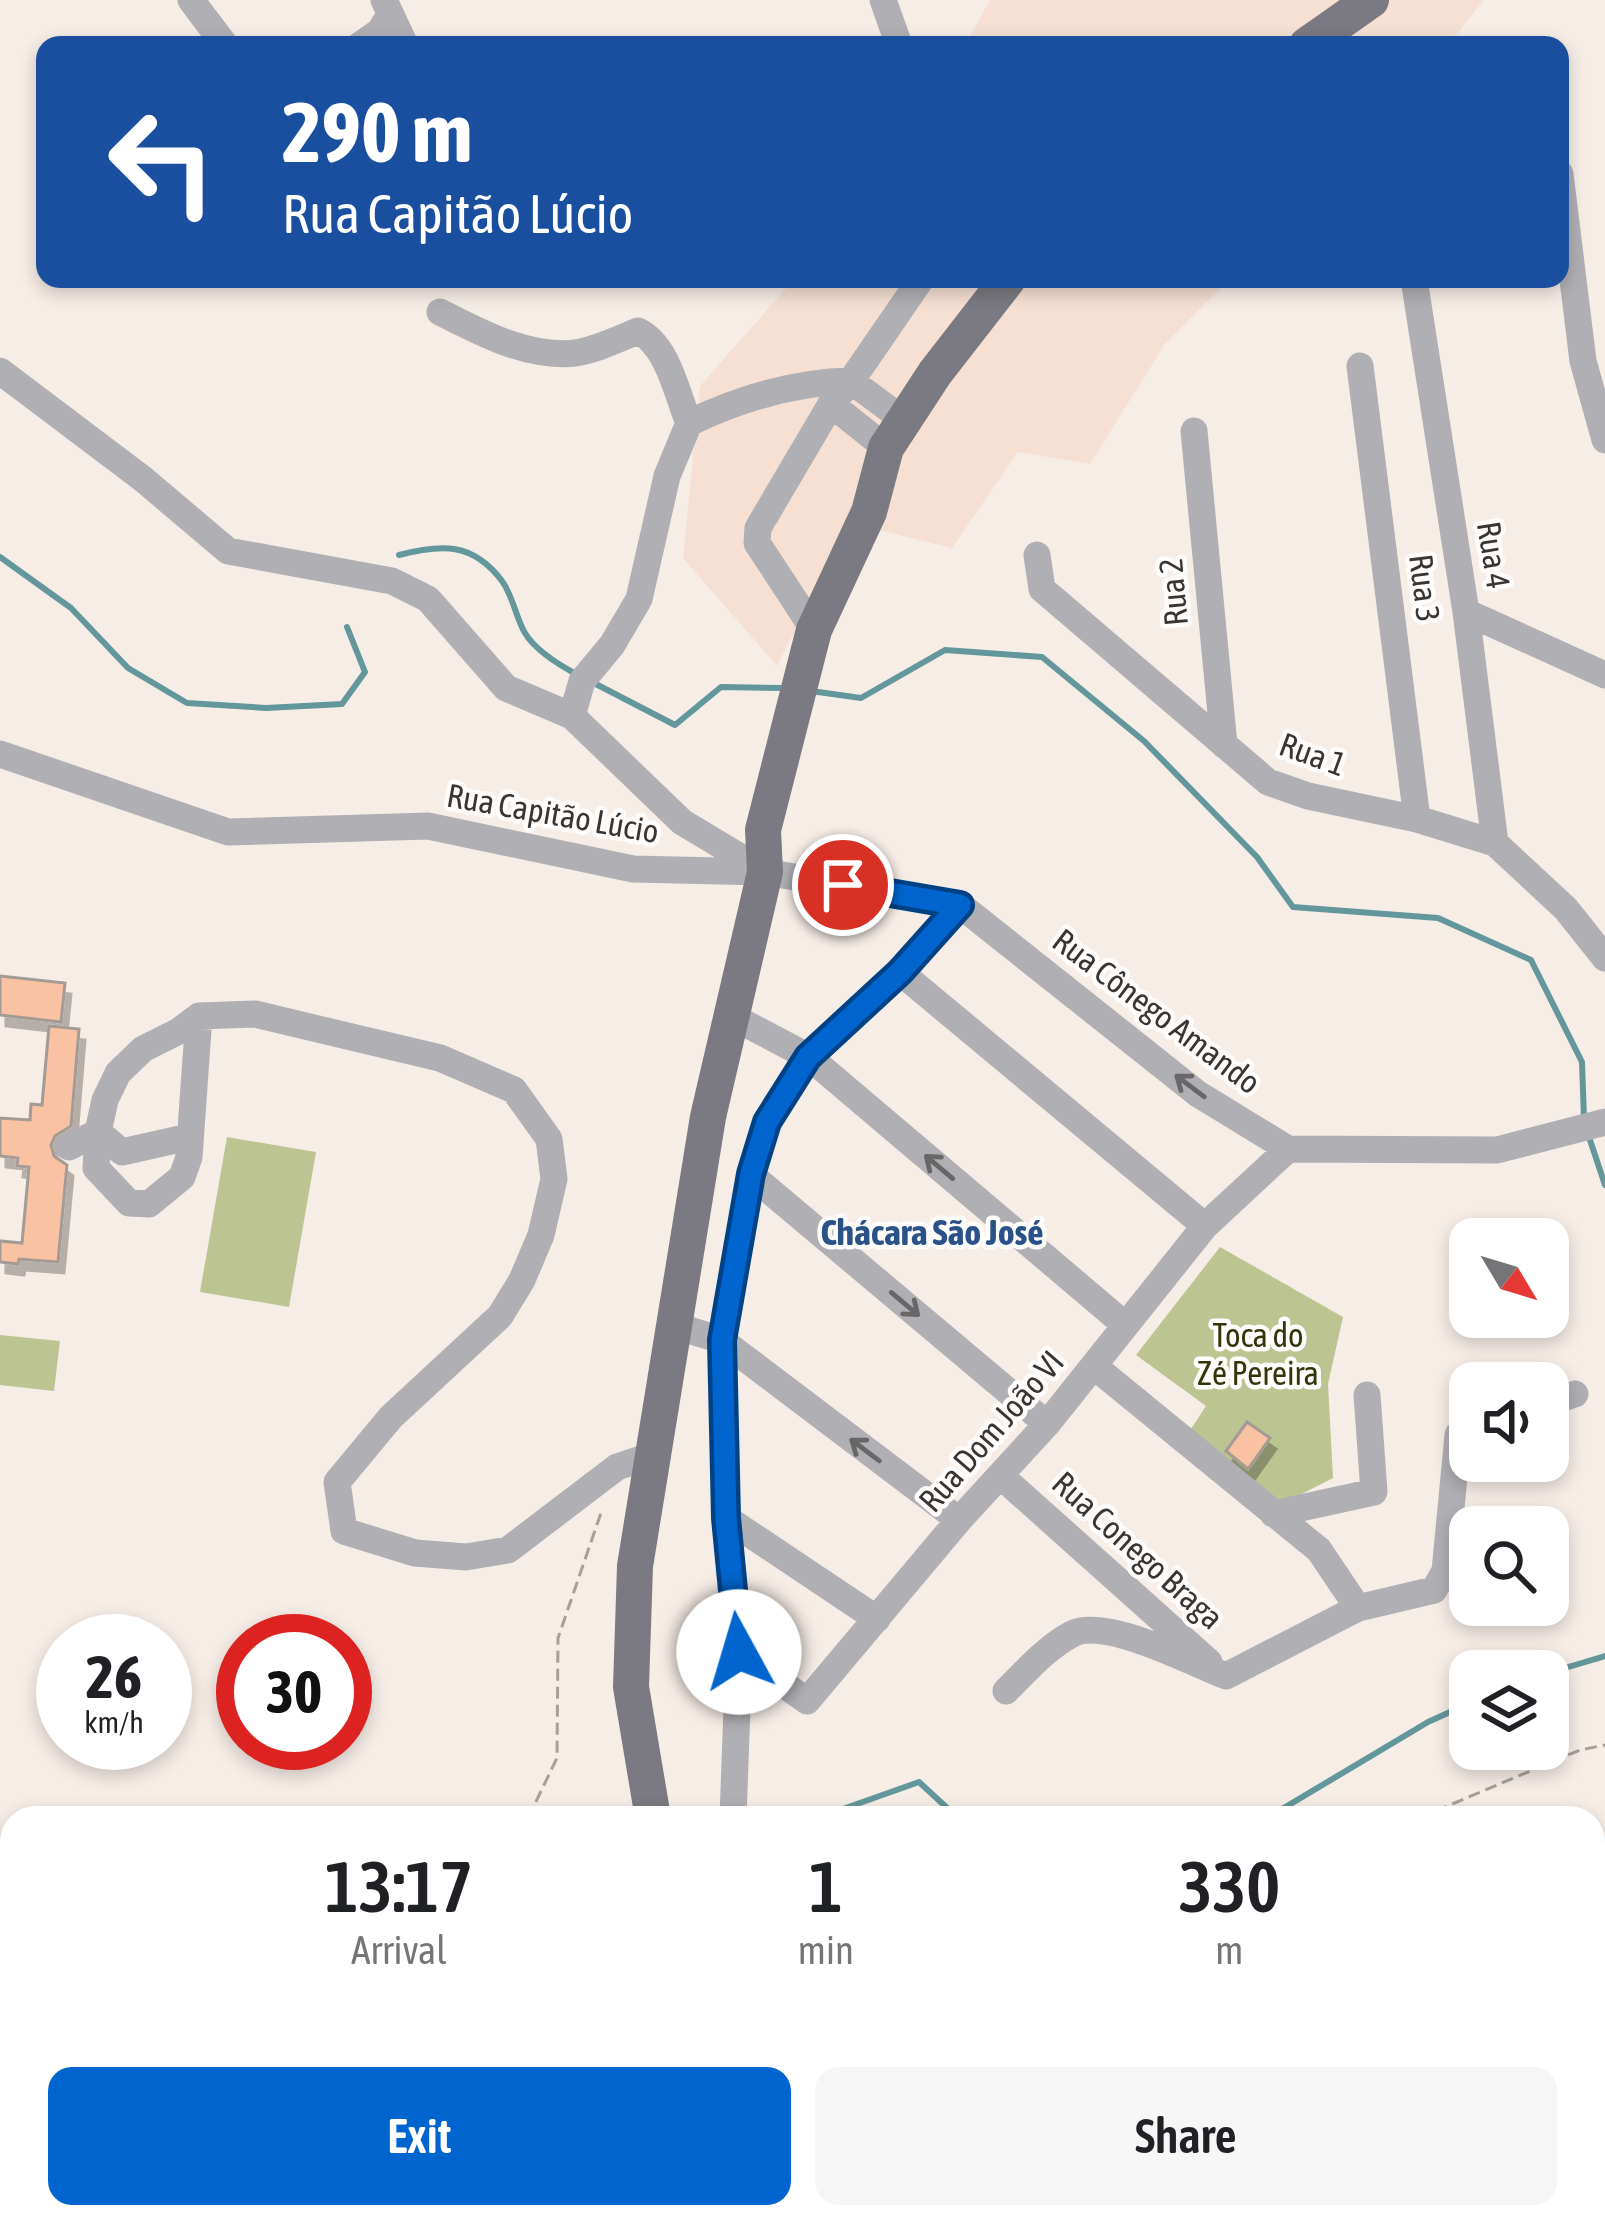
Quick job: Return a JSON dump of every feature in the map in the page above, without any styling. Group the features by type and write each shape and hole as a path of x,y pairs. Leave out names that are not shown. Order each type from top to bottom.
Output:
{"main road":[{"path":"1320,36 1371,0"},
{"path":"651,1806 631,1687 635,1566 708,1117 765,872 763,830 810,646 869,512 896,435 935,373 1001,288"}],"street":[{"path":"191,0 218,36"},
{"path":"883,0 896,36"},
{"path":"373,36 380,31 387,8"},
{"path":"387,8 401,36"},
{"path":"1569,226 1605,440"},
{"path":"810,646 757,543 758,528 831,404 915,288"},
{"name":"Rua 4","path":"1415,288 1466,612 1495,843"},
{"path":"440,312 481,333 549,354 580,352 638,331 647,335 659,348 689,423"},
{"name":"Rua 3","path":"1360,366 1418,819"},
{"path":"0,371 228,550 392,580 428,599 506,688 572,716 682,822 765,872"},
{"path":"572,716 583,682 613,645 639,599 668,476 689,423 749,399 818,382 850,381"},
{"path":"850,381 896,435"},
{"path":"831,404 896,435"},
{"name":"Rua 2","path":"1194,431 1224,746"},
{"name":"Rua 1","path":"1037,555 1042,589 1268,782 1495,843 1567,909 1605,958"},
{"path":"1466,612 1605,675"},
{"name":"Rua Capitão Lúcio","path":"0,754 228,832 428,826 634,869 765,872 960,905"},
{"path":"734,1806 739,1652 726,1518 722,1340 751,1174 767,1122 808,1057 900,972 960,905"},
{"name":"Rua Cônego Amando","path":"960,905 1198,1094 1288,1149"},
{"path":"900,972 1204,1226"},
{"path":"199,1016 189,1157 182,1177 149,1204 129,1202 96,1168 98,1132 118,1073 143,1048 199,1016 255,1014 440,1058 514,1090 549,1139 554,1179 542,1235 522,1280 500,1316 391,1417 352,1461 338,1482 344,1531 415,1553 466,1557 508,1550 617,1467 650,1456"},
{"path":"733,1017 808,1057 1124,1324"},
{"path":"1288,1149 1497,1150 1605,1122"},
{"path":"98,1132 122,1151 189,1137"},
{"path":"69,1148 98,1132"},
{"name":"Rua Dom João VI","path":"739,1652 807,1701 958,1520 1002,1477 1095,1367 1204,1226 1288,1149"},
{"path":"751,1174 1047,1424"},
{"path":"676,1326 722,1340 958,1520"},
{"path":"1095,1367 1319,1550 1358,1608"},
{"path":"1273,1514 1374,1492 1367,1395"},
{"name":"Rua Conego Braga","path":"1002,1477 1226,1676"},
{"path":"1006,1691 1042,1655 1076,1632 1103,1628 1226,1676 1358,1608 1433,1590 1445,1571 1454,1482"},
{"path":"726,1518 878,1619"}],"path":[{"path":"534,1806 557,1758 558,1638 603,1509"},
{"path":"1447,1806 1605,1744"}],"shaded area":[{"path":"990,0 1484,0 1455,36 970,36"},
{"path":"786,288 1221,288 1165,344 1090,464 1018,452 952,548 850,523 777,666 683,558 700,386"}],"green space":[{"path":"227,1137 316,1152 289,1307 200,1292"},
{"name":"Toca do Zé Pereira","path":"1220,1247 1343,1317 1328,1384 1333,1478 1262,1514 1181,1444 1206,1406 1136,1355"},
{"path":"0,1335 60,1341 54,1391 0,1385"}],"building":[{"path":"0,976 65,983 61,1022 0,1015"},
{"path":"49,1026 79,1029 71,1126 55,1136 51,1145 54,1156 67,1165 58,1262 0,1262 0,1241 22,1243 29,1167 17,1166 18,1158 0,1156 0,1118 30,1120 31,1104 42,1105"},
{"path":"1247,1422 1270,1438 1248,1469 1226,1451"}],"waterway":[{"path":"399,555 442,548 480,559 506,587 529,639 578,675"},
{"path":"0,557 71,608 128,668 187,703 266,708 342,704 365,672 347,627"},
{"path":"811,691 861,698 945,650 1042,657 1144,741 1257,857 1293,907 1438,918 1531,960 1582,1062 1584,1119"},
{"path":"590,681 675,725 721,687 786,688"},
{"path":"1589,1137 1605,1185"},
{"path":"1569,1667 1605,1656"},
{"path":"1287,1806 1449,1712"},
{"path":"851,1806 919,1782 945,1806"}],"district":[{"name":"Chácara São José","path":"932,1232"}],"route":[{"path":"739,1652 726,1518 722,1340 751,1174 767,1122 808,1057 900,972 960,905 843,885"}]}
